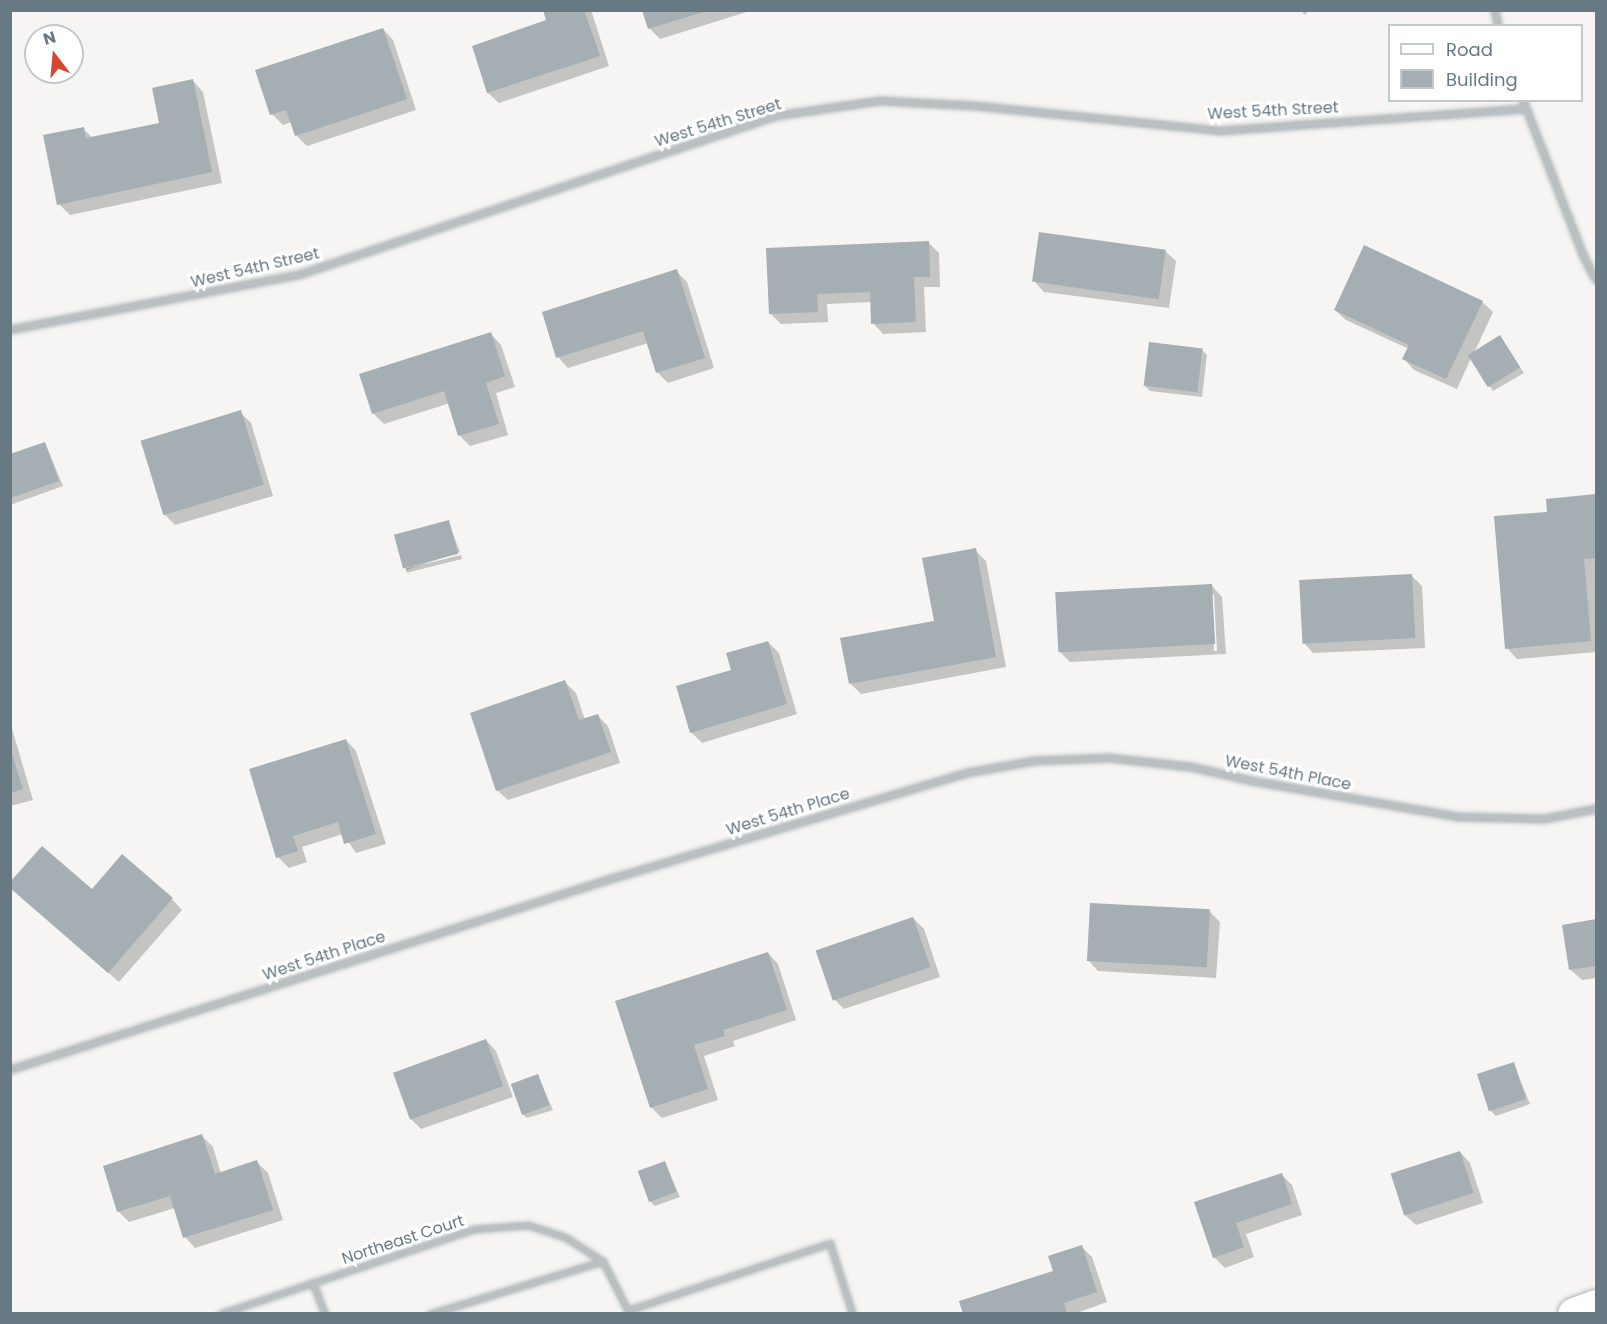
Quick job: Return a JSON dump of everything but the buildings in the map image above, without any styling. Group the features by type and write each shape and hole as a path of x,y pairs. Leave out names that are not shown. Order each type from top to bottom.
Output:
{"main road":[{"path":"1574,1314 1596,1306"}],"street":[{"name":"West 54th Street","path":"10,330 299,275 776,116 857,104 880,101 975,106 1220,130 1526,108"},
{"path":"1524,102 1583,255 1596,280"},
{"name":"West 54th Place","path":"10,1070 631,873 967,773 1035,761 1109,758 1191,767 1252,781 1458,817 1545,819 1596,809"}],"lane":[{"name":"Northeast Court","path":"220,1314 474,1229 528,1225 565,1237 603,1261"},
{"path":"430,1314 603,1261 630,1312 830,1243 853,1314"},
{"path":"313,1282 325,1314"}]}
